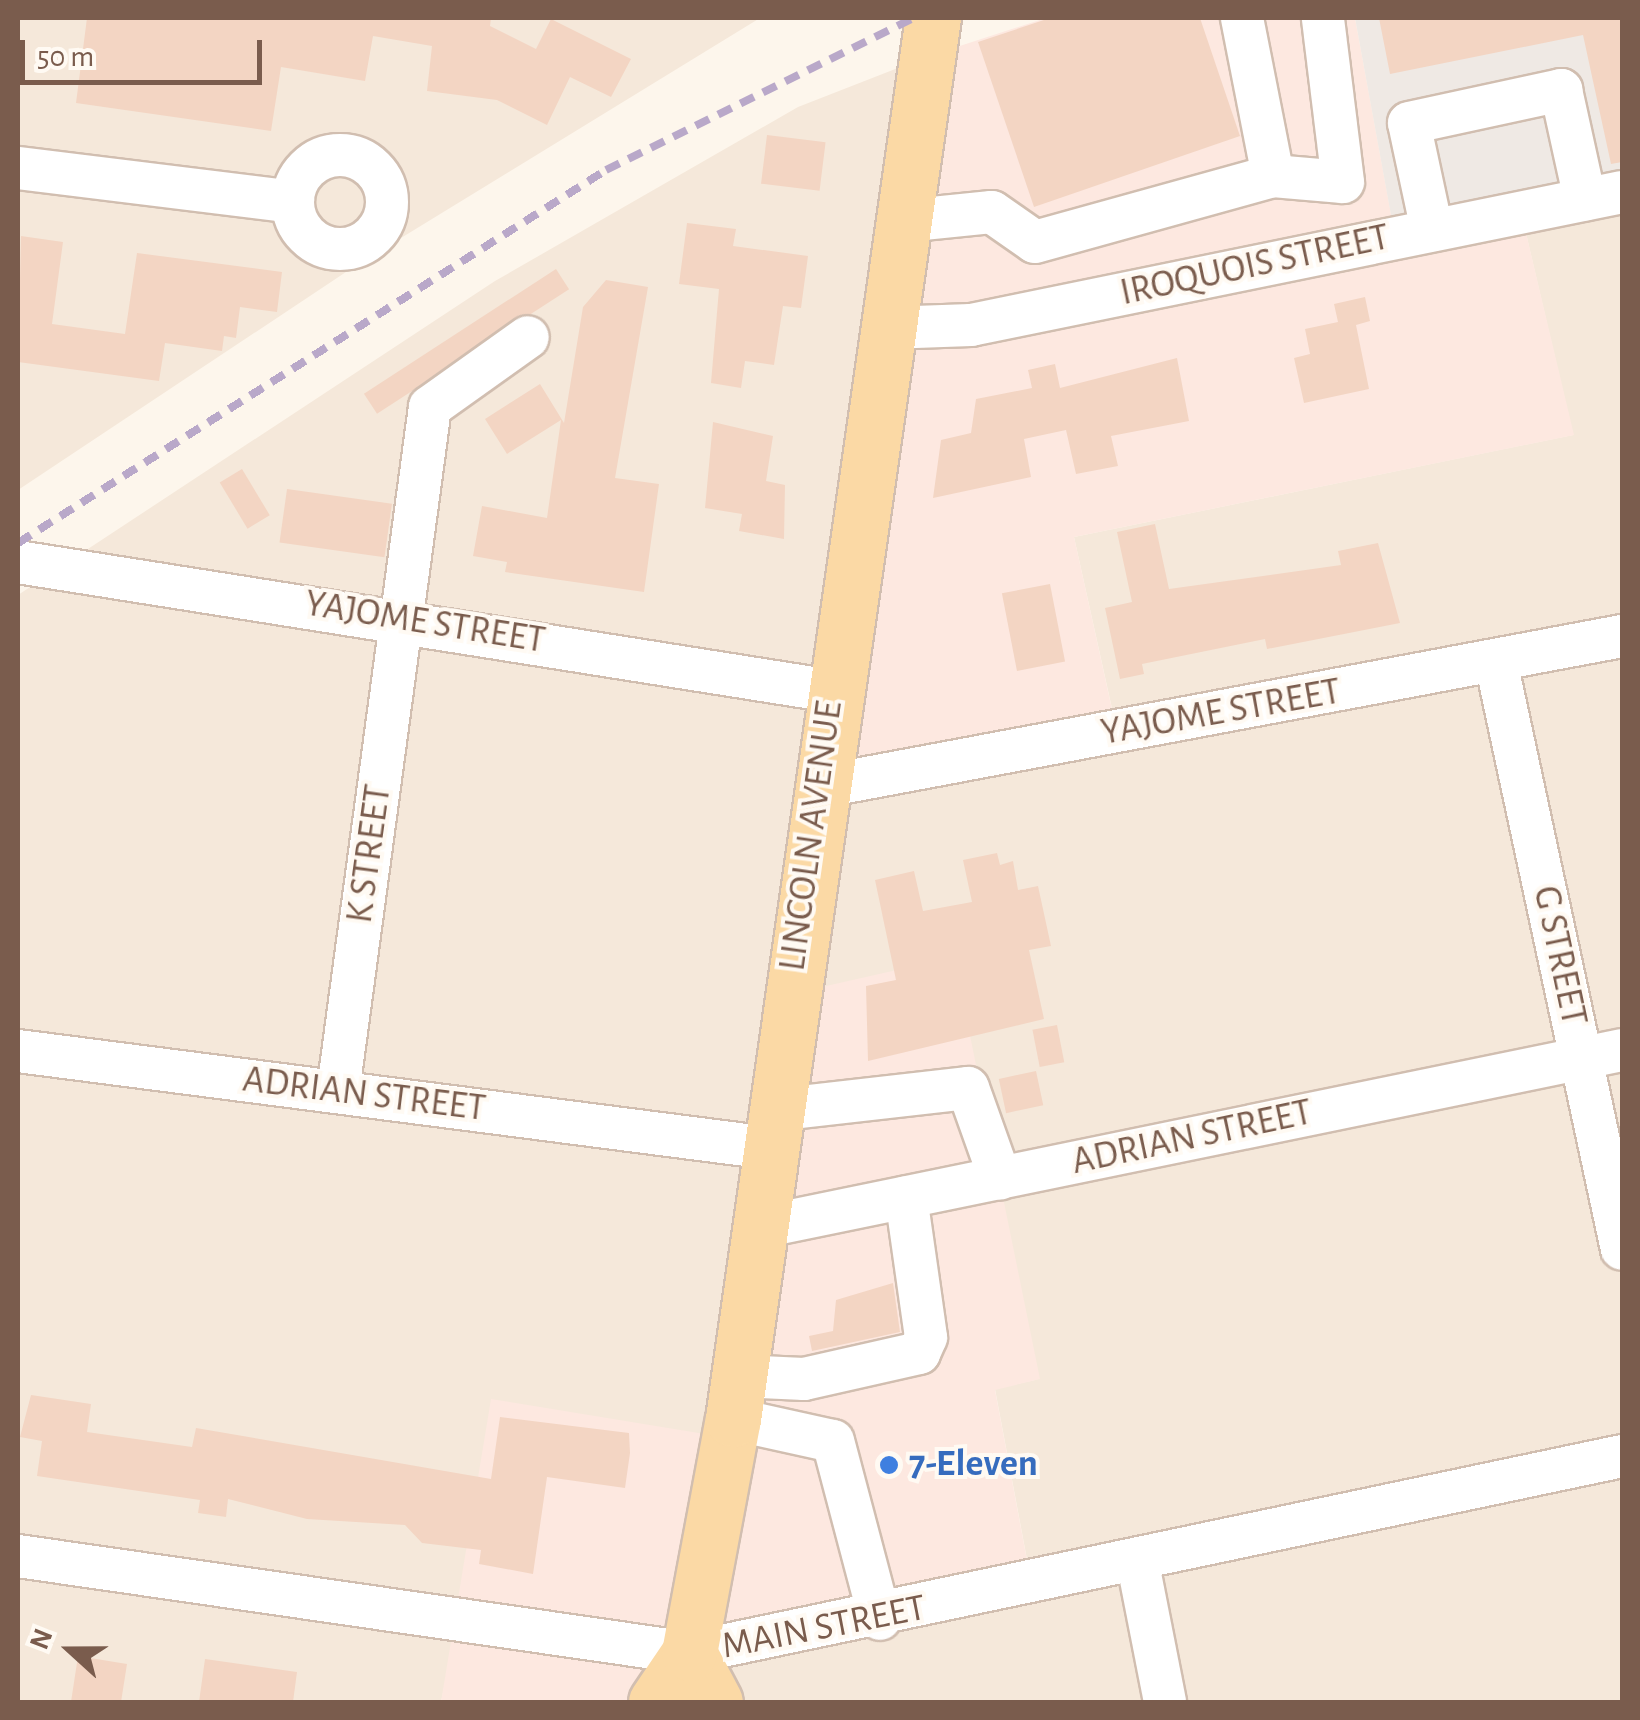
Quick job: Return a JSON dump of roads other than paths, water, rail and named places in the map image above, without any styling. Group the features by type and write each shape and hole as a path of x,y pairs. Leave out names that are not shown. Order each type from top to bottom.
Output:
{"main road":[{"name":"LINCOLN AVENUE","path":"656,1702 690,1653 736,1397 832,690 933,18"},
{"path":"690,1653 715,1702"}],"street":[{"path":"1242,18 1272,176"},
{"path":"903,221 992,212 1036,242 1272,176 1343,182 1323,18"},
{"path":"1432,230 1409,124 1561,90 1604,196"},
{"path":"18,168 293,202"},
{"name":"IROQUOIS STREET","path":"887,328 971,324 1604,196"},
{"name":"K STREET","path":"338,1090 430,408 528,337"},
{"name":"YAJOME STREET","path":"18,562 402,618 832,690"},
{"name":"YAJOME STREET","path":"819,787 1622,636"},
{"name":"G STREET","path":"1496,662 1622,1250"},
{"name":"ADRIAN STREET","path":"761,1226 1622,1050"},
{"name":"ADRIAN STREET","path":"18,1052 338,1090 772,1129 968,1088 1000,1178"},
{"path":"736,1397 919,1354 926,1337 906,1197"},
{"path":"736,1397 833,1442 880,1618"},
{"name":"MAIN STREET","path":"18,1556 690,1653 1138,1564 1622,1456"},
{"path":"1138,1564 1165,1702"}],"railway":[{"path":"18,543 606,170 914,18"}],"place":[{"name":"7-Eleven","path":"889,1465"}]}
